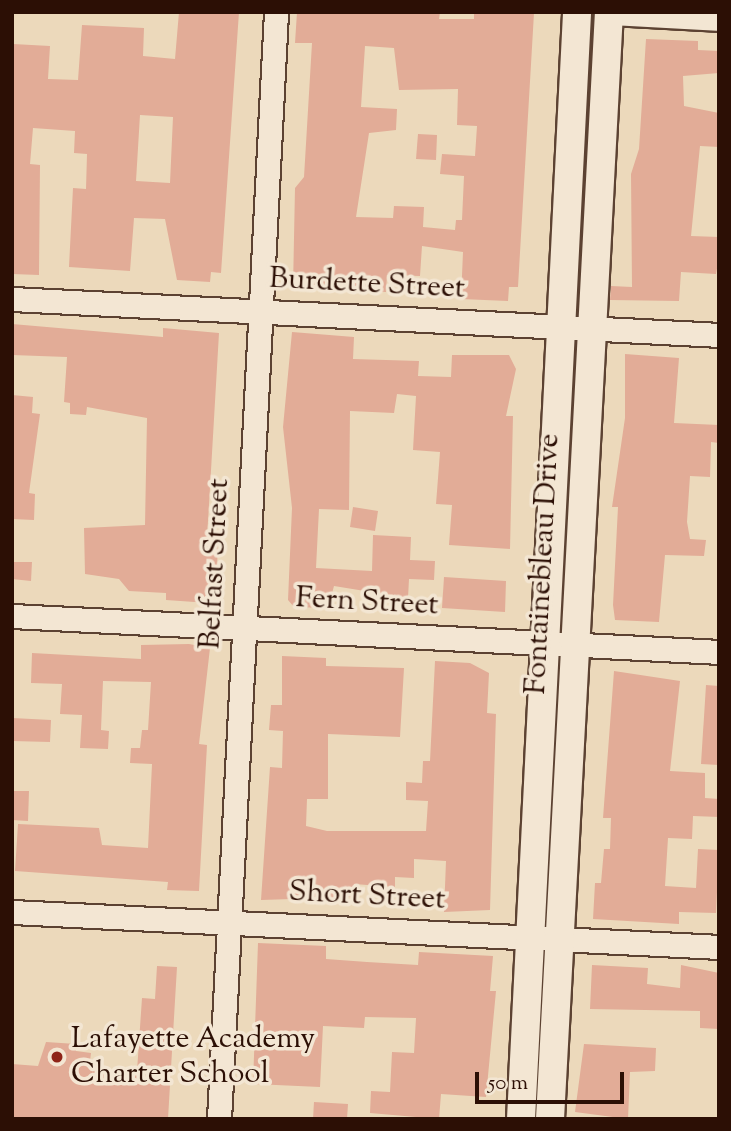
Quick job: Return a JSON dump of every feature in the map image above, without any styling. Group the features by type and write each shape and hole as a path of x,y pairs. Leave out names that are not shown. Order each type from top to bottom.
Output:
{"street":[{"name":"Belfast Street","path":"219,1119 276,12"},
{"name":"Fontainebleau Drive","path":"521,1119 528,936 577,12"},
{"name":"Fontainebleau Drive","path":"550,1119 589,328 609,13"},
{"path":"609,13 719,19"},
{"name":"Burdette Street","path":"12,299 719,335"},
{"name":"Fern Street","path":"12,616 719,652"},
{"name":"Short Street","path":"12,912 719,947"}],"building":[{"path":"179,12 239,12 221,273 211,272 210,282 177,280 165,219 134,218 130,271 69,267 73,188 86,189 87,154 74,153 75,131 33,128 30,164 40,165 39,275 12,274 13,44 50,46 48,79 78,80 82,25 144,28 143,56 175,59","holes":["140,115 173,117 170,183 136,181"]},
{"path":"297,12 440,12 439,19 474,19 474,12 534,13 518,287 509,287 508,301 461,299 463,252 422,246 420,276 387,275 386,292 293,288 295,188 304,177 312,43 295,43","holes":["365,46 394,48 399,90 458,89 457,125 477,126 475,156 442,154 440,174 464,176 462,220 456,220 455,230 423,227 424,207 394,206 393,218 356,217 369,133 396,130 397,109 361,107"]},
{"path":"646,39 698,41 698,50 719,51 719,73 683,76 684,106 719,113 719,147 700,146 691,236 719,237 719,257 716,274 681,272 679,301 610,300 611,286 632,287 631,174 639,149"},
{"path":"418,134 437,135 436,160 416,159"},
{"path":"12,324 163,337 163,328 219,333 207,539 218,543 216,592 210,591 209,603 166,600 166,593 129,591 119,579 85,574 84,528 145,525 147,418 87,407 86,415 70,414 70,403 64,402 67,357 12,355"},
{"path":"292,332 354,337 353,359 419,361 418,376 451,377 452,355 509,355 516,369 506,416 513,416 510,549 449,545 452,505 436,504 440,452 413,450 416,396 397,394 394,413 350,411 349,510 319,509 316,568 372,571 373,535 411,537 410,560 435,561 434,580 409,579 408,598 334,586 328,608 294,607 288,600 292,508 283,427"},
{"path":"625,354 679,358 674,423 719,425 719,443 711,442 710,477 690,476 687,522 690,539 706,540 704,556 665,555 659,622 615,620 613,605 618,507 612,507 625,418"},
{"path":"12,395 33,397 32,413 40,414 29,493 35,494 34,520 12,519"},
{"path":"353,507 378,511 375,531 350,527"},
{"path":"12,562 32,562 31,581 12,579"},
{"path":"444,577 506,581 505,612 442,608"},
{"path":"189,644 210,648 199,744 207,745 199,891 167,890 168,882 15,871 18,824 99,828 102,845 148,848 152,764 130,763 131,748 140,748 142,730 148,730 151,682 103,681 101,730 109,731 108,749 80,748 82,715 60,714 62,684 31,683 32,653 141,659 141,645"},
{"path":"282,656 326,658 326,666 404,668 400,737 328,734 328,799 307,799 306,826 327,831 426,831 428,801 406,800 406,782 422,783 423,761 430,761 435,661 470,663 489,673 487,713 496,714 490,910 444,912 446,861 414,859 414,878 395,877 395,887 354,884 354,897 261,900 270,767 282,768 283,731 269,730 271,705 282,705"},
{"path":"614,671 680,681 670,771 705,773 705,798 719,799 719,817 693,816 692,839 668,838 665,886 696,888 698,849 719,850 716,913 679,912 679,924 593,919 595,883 601,883 604,849 610,849 611,818 603,818"},
{"path":"706,685 719,686 719,765 701,764"},
{"path":"12,718 51,720 50,742 12,741"},
{"path":"12,791 29,791 28,821 12,820"},
{"path":"258,943 326,946 326,959 418,965 419,952 493,956 490,991 496,991 486,1097 441,1094 439,1119 370,1113 371,1091 390,1092 392,1052 414,1053 416,1018 365,1017 364,1028 323,1026 320,1087 253,1084"},
{"path":"592,965 648,968 647,984 680,988 681,965 719,973 719,1029 700,1028 700,1011 590,1009"},
{"name":"Lafayette Academy Charter School","path":"157,966 177,967 168,1119 12,1119 12,1064 38,1066 46,1042 76,1044 76,1051 91,1053 89,1069 137,1071 142,998 155,999"},
{"path":"584,1044 656,1048 655,1071 630,1072 628,1119 575,1112"},
{"path":"314,1102 348,1104 347,1119 313,1119"}],"place":[{"name":"Lafayette Academy Charter School","path":"57,1057"}]}
